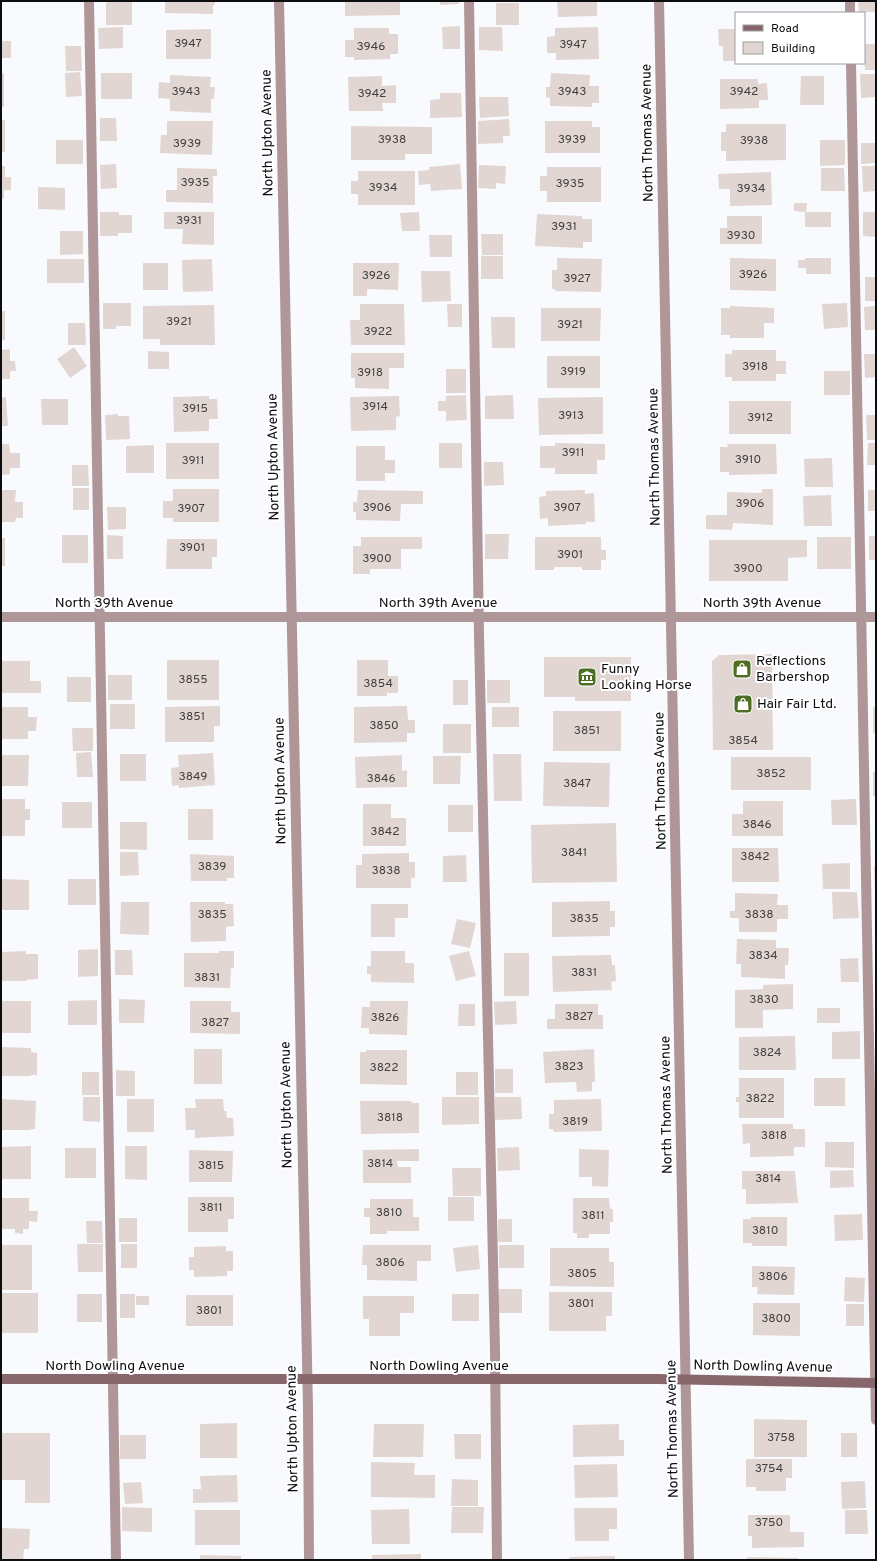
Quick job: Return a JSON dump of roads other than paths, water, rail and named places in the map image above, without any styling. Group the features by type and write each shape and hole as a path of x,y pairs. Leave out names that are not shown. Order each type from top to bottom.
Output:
{"street":[{"path":"89,1 116,1560"},
{"name":"North Upton Avenue","path":"279,1 309,1560"},
{"path":"469,1 498,1560"},
{"name":"North Thomas Avenue","path":"659,1 689,1560"},
{"path":"850,1 850,12"},
{"path":"851,64 876,1420"},
{"name":"North 39th Avenue","path":"1,617 876,617"},
{"name":"North Dowling Avenue","path":"1,1380 685,1380 875,1383"}],"place":[{"name":"Reflections Barbershop","path":"742,669"},
{"name":"Funny Looking Horse","path":"587,677"},
{"name":"Hair Fair Ltd.","path":"743,704"}]}
